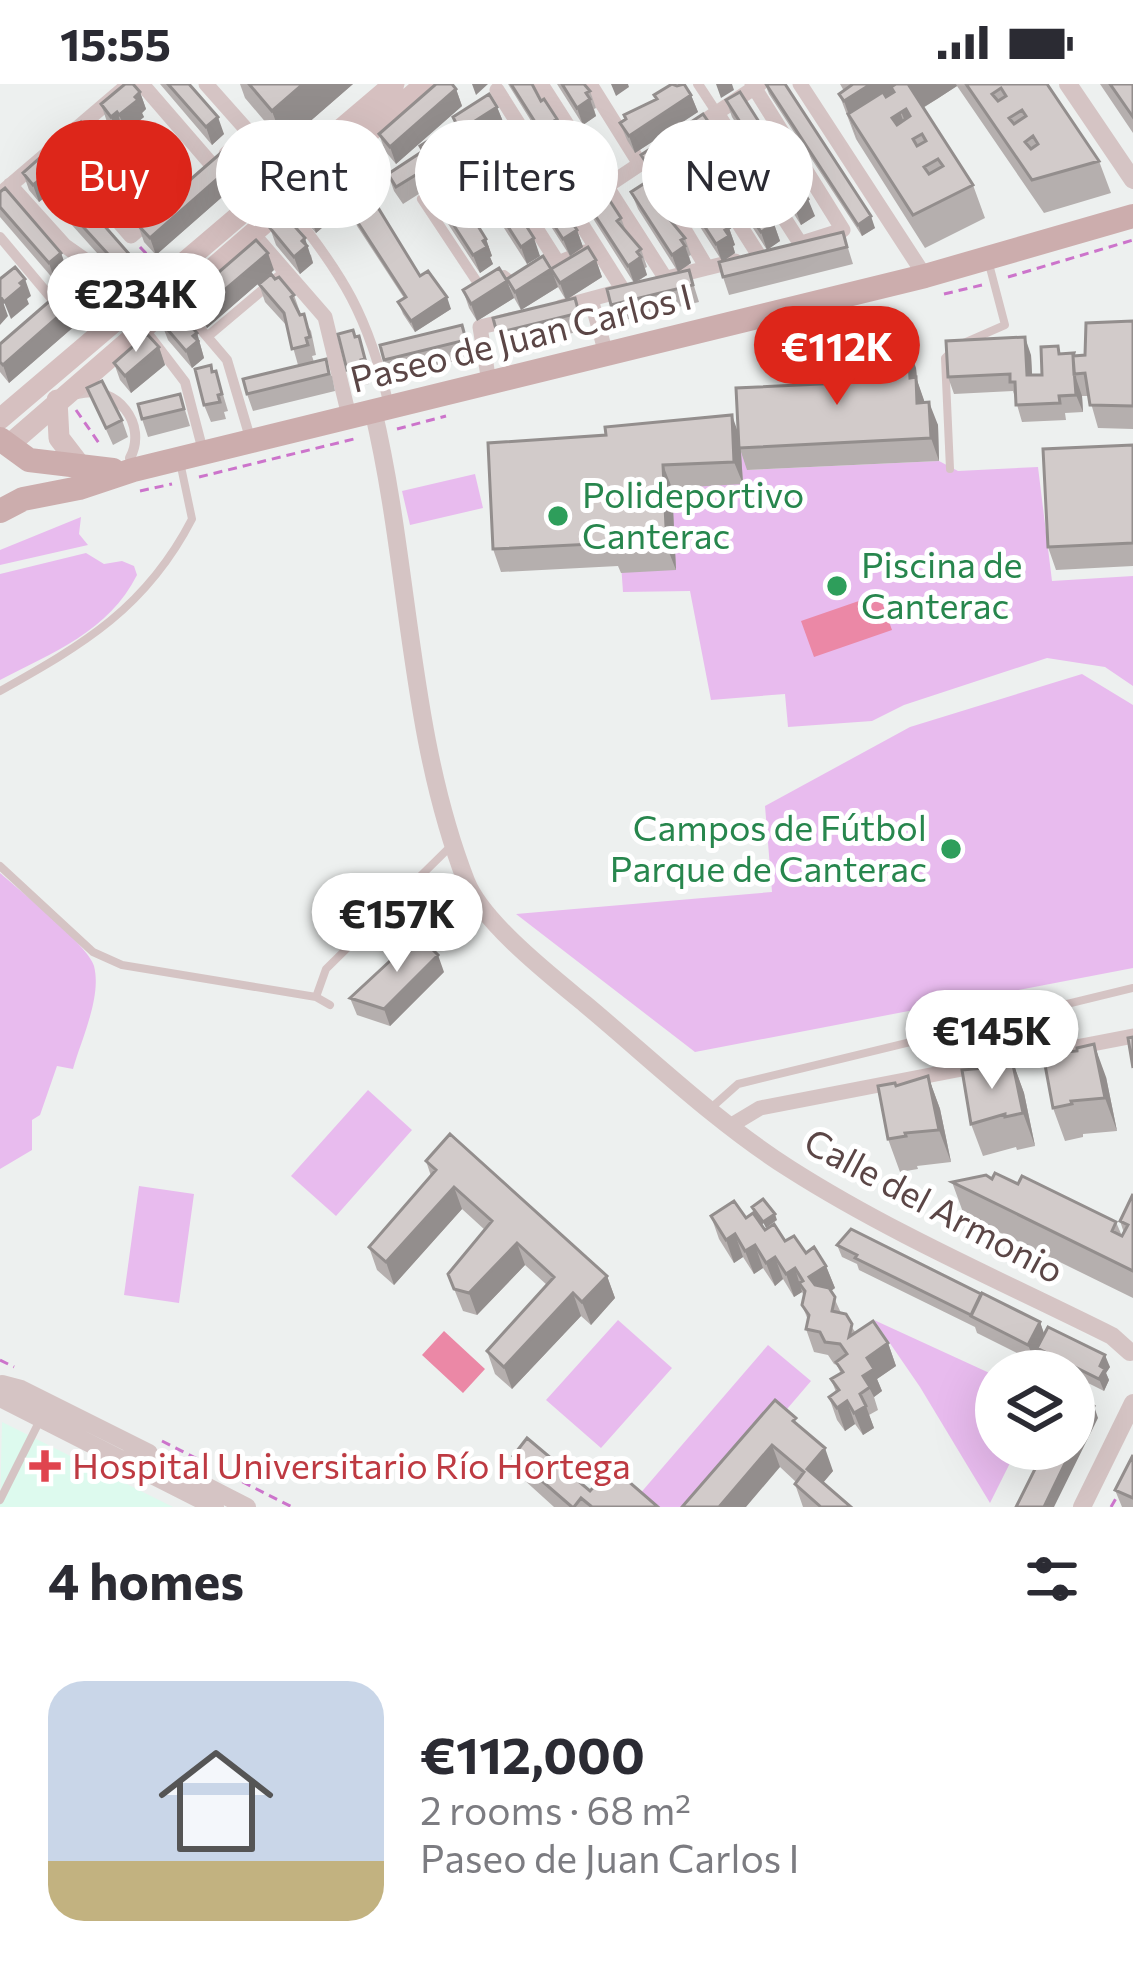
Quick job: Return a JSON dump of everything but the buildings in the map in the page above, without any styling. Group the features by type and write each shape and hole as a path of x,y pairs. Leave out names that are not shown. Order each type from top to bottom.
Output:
{"main road":[{"path":"359,120 394,84"},
{"path":"379,120 425,84"},
{"name":"Paseo de Juan Carlos I","path":"10,449 82,468 192,457 988,260 1133,215"},
{"path":"0,419 166,275 235,228"},
{"path":"10,449 64,394 257,228"},
{"path":"64,394 59,438 82,468"},
{"name":"Paseo de Juan Carlos I","path":"10,449 32,483 11,505"},
{"name":"Paseo de Juan Carlos I","path":"11,505 79,488 132,464"}],"street":[{"path":"88,119 128,84"},
{"path":"142,84 212,165"},
{"path":"206,84 238,120"},
{"path":"541,84 563,120"},
{"path":"590,84 640,164"},
{"path":"698,84 722,120"},
{"path":"800,84 925,276"},
{"path":"1068,84 1133,180"},
{"path":"547,310 843,230 755,85 618,179"},
{"path":"480,104 501,87 517,120"},
{"path":"196,179 216,162"},
{"path":"36,163 5,190 93,266 43,310"},
{"path":"618,207 666,279"},
{"path":"124,228 131,236 140,228"},
{"path":"313,228 350,290 377,356 370,411"},
{"path":"442,228 482,288 504,275 515,285 527,278"},
{"path":"536,228 558,263"},
{"path":"586,228 623,290"},
{"path":"683,228 707,268"},
{"path":"742,228 758,254"},
{"path":"790,228 800,244"},
{"path":"252,233 325,317 335,361 370,411"},
{"path":"0,237 53,300"},
{"path":"539,270 597,247"},
{"path":"0,265 14,253"},
{"path":"208,336 285,271"},
{"path":"591,298 605,354"},
{"path":"175,299 208,336 237,388 251,441"},
{"path":"459,333 524,316"},
{"path":"143,327 191,379 192,457"},
{"path":"480,328 489,382"},
{"path":"377,356 398,350"},
{"path":"318,366 335,361"},
{"path":"237,388 258,382"},
{"path":"64,394 95,389 120,401 134,433 132,464"},
{"name":"Calle del Armonio","path":"370,411 408,596 419,690 468,887 518,948 730,1126 790,1169 904,1234 1132,1346"},
{"path":"730,1126 760,1108 1133,1036"},
{"path":"1132,1346 1133,1373"},
{"path":"1,1388 32,1403 41,1418 215,1507"},
{"path":"1,1388 20,1389 247,1507"},
{"path":"1082,1507 1133,1403"},
{"path":"41,1418 60,1416 165,1465"}],"lane":[{"path":"950,469 945,358 957,346 1005,325 988,260"},
{"path":"993,330 995,343"},
{"path":"0,691 82,645 146,591 192,519 192,457"},
{"path":"316,998 326,969 454,842"},
{"path":"0,866 93,952 122,965 316,998 330,1005"},
{"path":"710,1109 739,1084 1133,988"},
{"path":"0,1499 41,1418"}],"path":[{"path":"131,236 166,275"},
{"path":"1112,1507 1122,1486"}],"shaded area":[{"name":"Piscina de Canterac","path":"745,437 748,470 939,461 958,471 1038,467 1052,581 1133,576 1133,686 1105,667 1047,658 904,705 872,721 788,727 785,694 711,700 690,591 623,592 613,449"},
{"path":"475,474 483,508 410,525 402,491"},
{"path":"81,517 79,534 88,545 0,565 0,550"},
{"path":"86,553 104,564 122,561 134,566 137,575 95,626 0,680 0,574"},
{"path":"879,594 892,630 814,657 801,621"},
{"name":"Campos de Fútbol Parque de Canterac","path":"1082,674 1133,705 1133,968 695,1052 516,914 772,892 765,806 910,727"},
{"path":"0,873 80,946 90,957 96,978 93,1005 73,1069 57,1066 40,1115 32,1120 32,1150 0,1169"},
{"path":"368,1090 412,1130 336,1216 291,1176"},
{"path":"139,1186 194,1194 179,1303 124,1295"},
{"path":"618,1320 672,1368 601,1448 546,1400"},
{"path":"874,1320 975,1366 975,1470 1006,1470 990,1503"},
{"path":"444,1331 485,1369 463,1393 422,1355"},
{"path":"768,1345 811,1381 703,1507 650,1507 638,1496"},
{"name":"Hospital Universitario Río Hortega","path":"2,1422 173,1507 0,1507"}],"place":[{"name":"Polideportivo Canterac","path":"558,516"},
{"name":"Piscina de Canterac","path":"837,586"},
{"name":"Campos de Fútbol Parque de Canterac","path":"951,849"},
{"name":"Hospital Universitario Río Hortega","path":"45,1466"}]}
